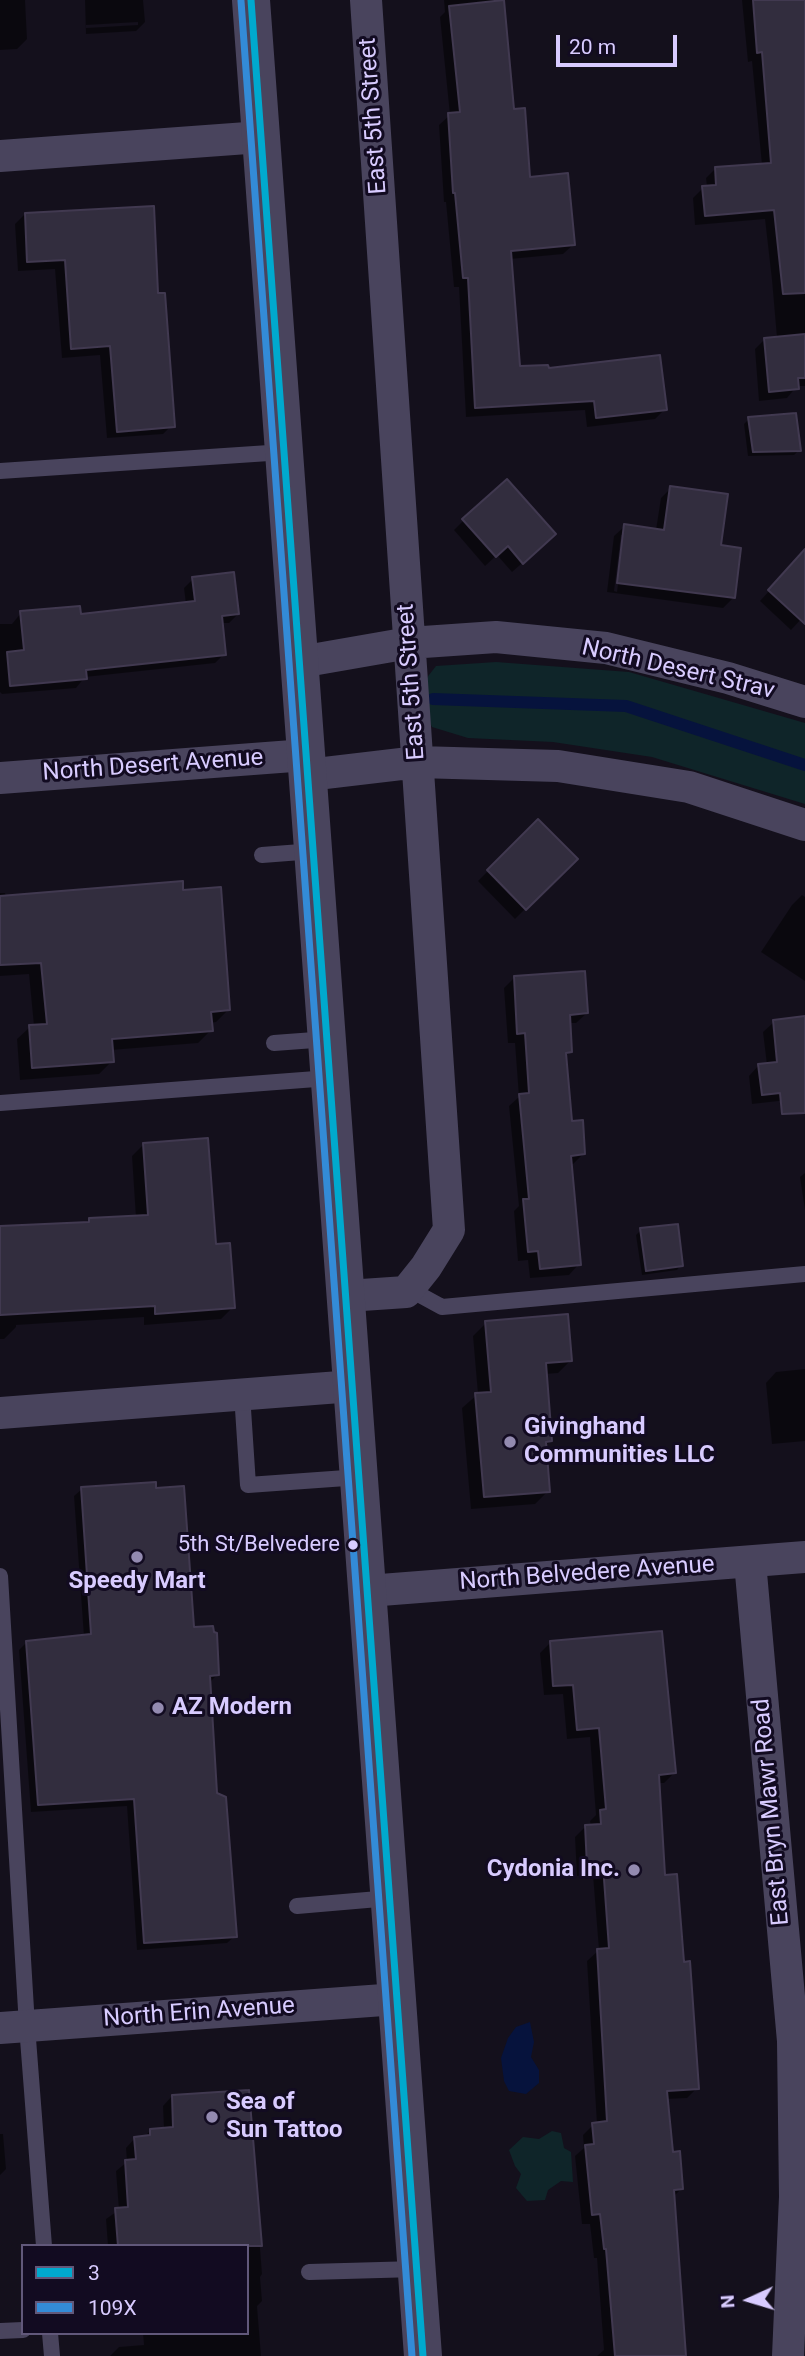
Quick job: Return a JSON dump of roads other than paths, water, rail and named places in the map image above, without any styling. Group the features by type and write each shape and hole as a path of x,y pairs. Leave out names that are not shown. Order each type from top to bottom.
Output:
{"street":[{"path":"251,0 423,2356"},
{"name":"East 5th Street","path":"366,0 449,1230 409,1289"},
{"path":"0,156 261,137"},
{"name":"North Desert Strav","path":"300,662 409,643 496,637 606,648 728,678 805,702"},
{"path":"307,765 418,762 558,765 689,787 805,825"},
{"name":"North Desert Avenue","path":"0,778 307,765"},
{"path":"347,1296 406,1292 409,1289"},
{"path":"0,1413 353,1386"},
{"name":"North Belvedere Avenue","path":"368,1591 805,1557"},
{"name":"East Bryn Mawr Road","path":"750,1562 793,2041 795,2197 788,2356"},
{"name":"North Erin Avenue","path":"14,2027 397,1999"}],"lane":[{"path":"0,471 285,452"},
{"path":"262,855 314,851"},
{"path":"274,1043 328,1039"},
{"path":"0,1103 330,1078"},
{"path":"409,1289 442,1307 805,1274"},
{"path":"242,1394 248,1485 359,1477"},
{"path":"0,1576 14,2027 44,2244"},
{"path":"297,1906 390,1898"},
{"path":"309,2272 416,2269"},
{"path":"0,2331 21,2329"},
{"path":"50,2335 52,2356"}],"water":[{"path":"530,2022 534,2042 531,2057 539,2070 539,2083 526,2094 509,2091 504,2081 501,2058 508,2038 516,2027"}],"waterway":[{"path":"433,699 626,706 805,765"}],"place":[{"name":"Givinghand Communities LLC","path":"510,1442"},
{"name":"5th St/Belvedere","path":"353,1545"},
{"name":"Speedy Mart","path":"137,1557"},
{"name":"AZ Modern","path":"158,1708"},
{"name":"Cydonia Inc.","path":"634,1870"},
{"name":"Sea of Sun Tattoo","path":"212,2117"}]}
